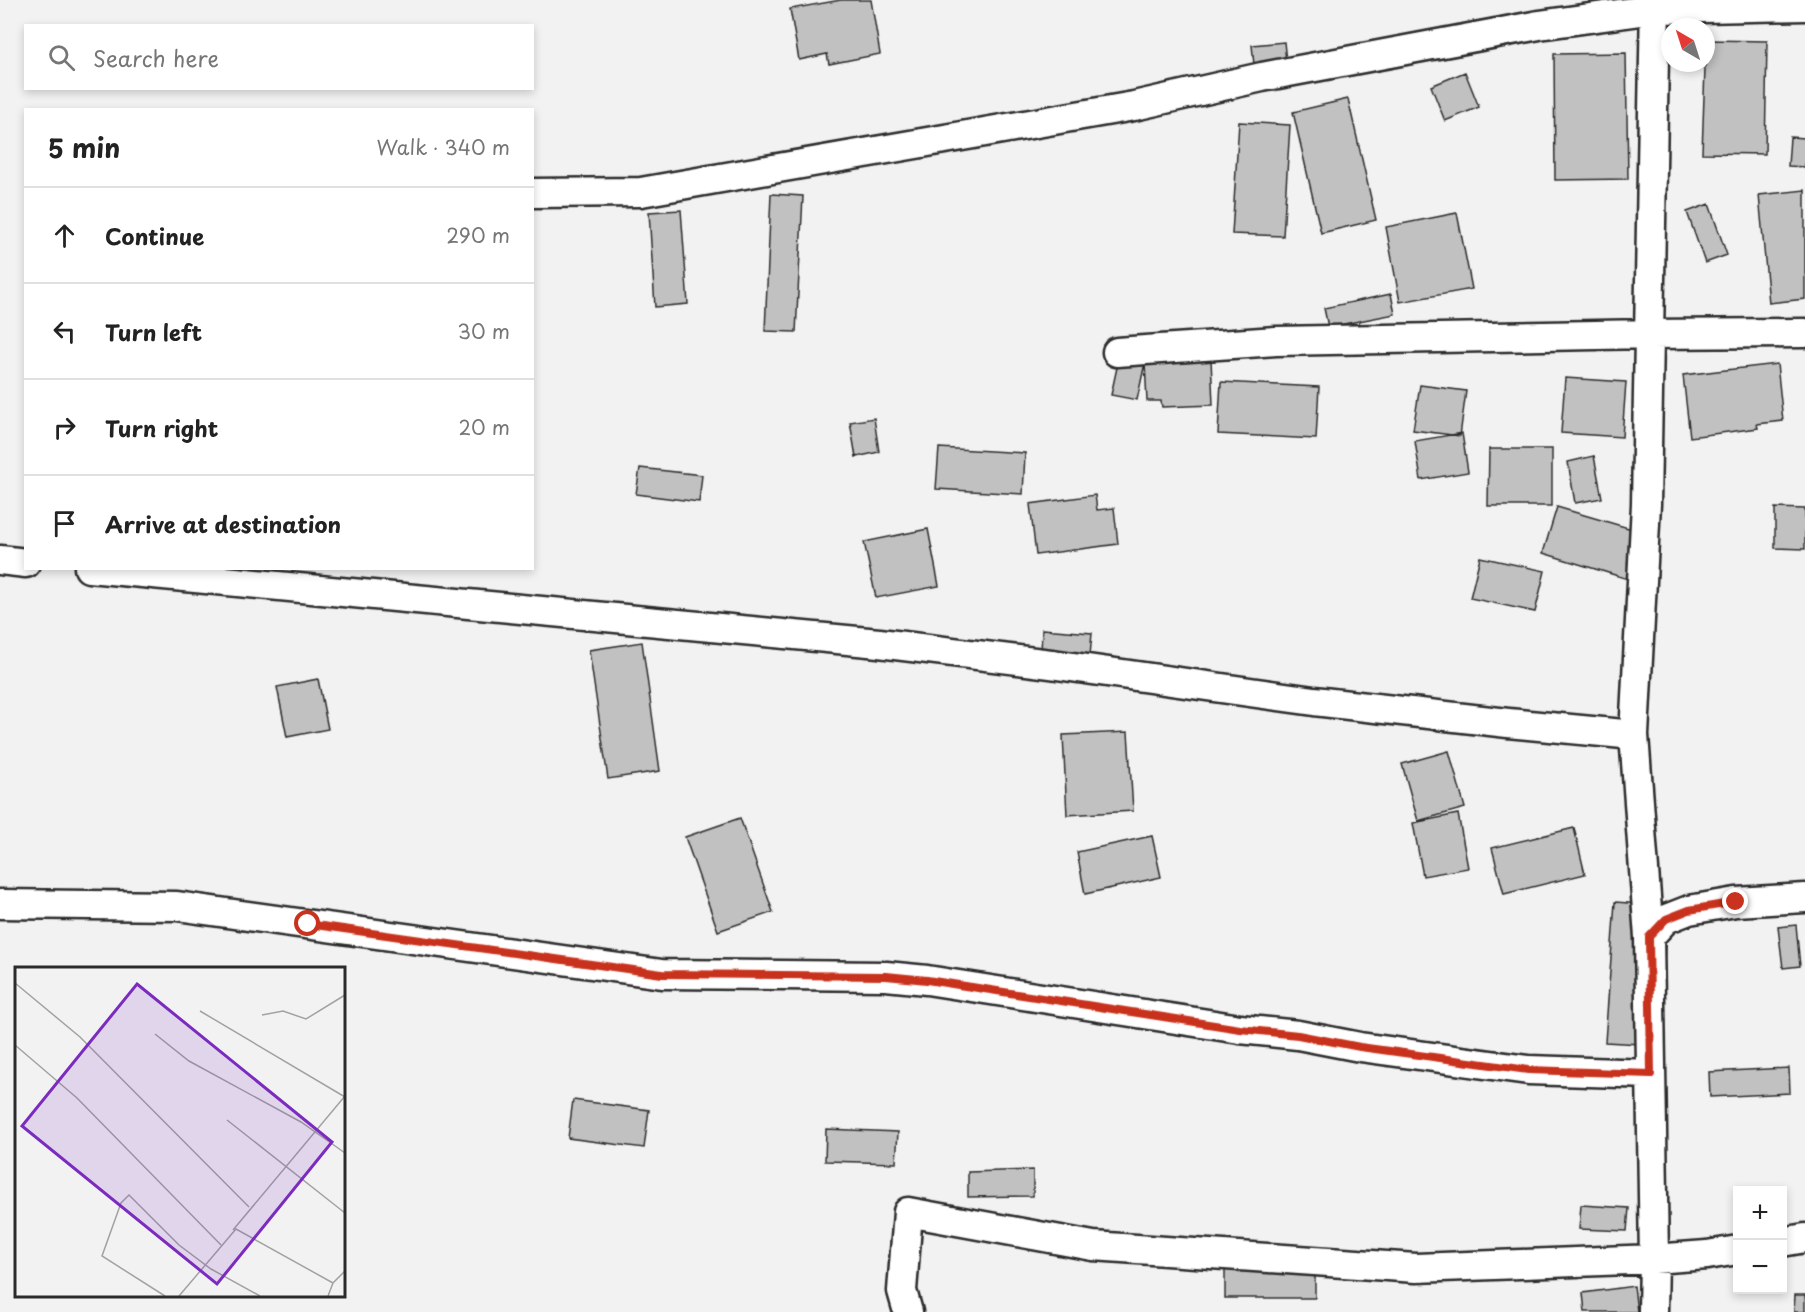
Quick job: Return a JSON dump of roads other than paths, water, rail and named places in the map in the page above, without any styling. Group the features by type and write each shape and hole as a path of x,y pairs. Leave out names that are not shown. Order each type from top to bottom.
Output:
{"street":[{"path":"534,193 641,192 1134,106 1262,77 1655,4 1805,6"},
{"path":"1653,1312 1649,937 1634,735 1646,504 1655,4"},
{"path":"1117,352 1276,341 1805,333"},
{"path":"0,560 24,562"},
{"path":"110,570 879,643 1051,664 1314,701 1634,735"},
{"path":"1649,937 1666,919 1689,910 1736,902 1805,898"},
{"path":"0,904 177,906 662,974 886,976 927,980 1240,1029 1298,1035 1360,1047 1528,1070 1651,1074"},
{"path":"908,1312 902,1291 908,1212 1093,1246 1416,1268 1654,1259 1733,1251"},
{"path":"1787,1241 1805,1238"}]}
